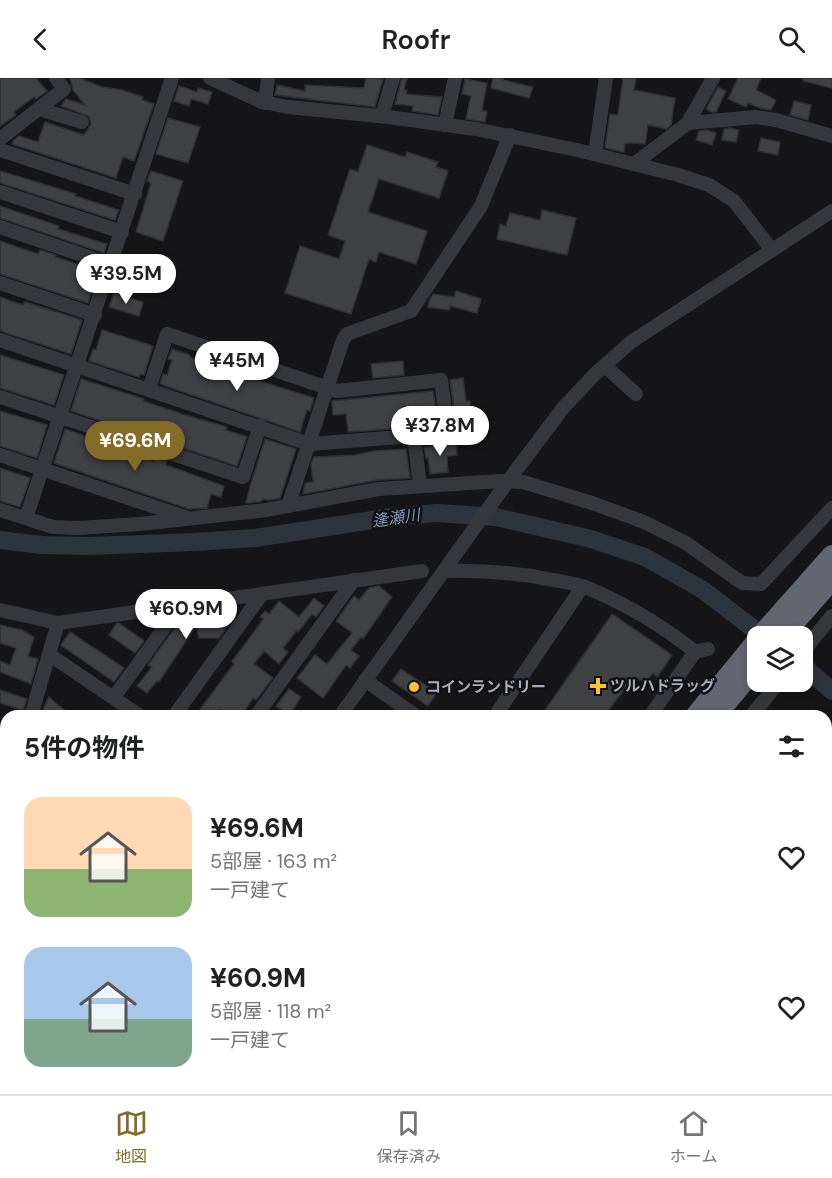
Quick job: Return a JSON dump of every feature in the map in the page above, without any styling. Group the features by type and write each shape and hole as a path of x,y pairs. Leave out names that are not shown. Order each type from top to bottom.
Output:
{"highway":[{"path":"786,626 789,615 832,555"},
{"path":"774,626 832,580"},
{"path":"719,710 747,658"},
{"path":"701,710 735,678 747,671"}],"street":[{"path":"0,139 64,89 56,78"},
{"path":"26,518 112,265 172,78"},
{"path":"210,78 265,103 445,124 510,135 595,154 709,186 734,201 772,250"},
{"path":"265,103 268,78"},
{"path":"382,116 393,78"},
{"path":"445,124 455,78"},
{"path":"595,154 606,78"},
{"path":"634,164 688,123 713,78"},
{"path":"39,109 82,123"},
{"path":"688,123 756,117 776,120 832,136"},
{"path":"288,506 346,334 411,311 481,206 510,135"},
{"path":"0,150 135,194"},
{"path":"0,192 122,232"},
{"path":"343,710 563,408 631,342 832,211"},
{"path":"0,227 112,265"},
{"path":"0,284 95,315"},
{"path":"0,340 309,444 448,434 441,380 337,391 167,334 149,389"},
{"path":"605,366 636,394"},
{"path":"0,397 243,477 260,426"},
{"path":"414,436 420,485"},
{"path":"0,455 190,518"},
{"path":"0,510 53,527 78,528 288,506 379,489 420,485 523,482 644,522 686,543 742,583 752,585 761,584 832,508"},
{"path":"444,571 482,570 517,573 583,586 701,651 655,710"},
{"path":"0,610 58,623 422,571"},
{"path":"260,710 354,580"},
{"path":"499,710 583,586"},
{"path":"178,710 262,594"},
{"path":"114,697 172,617 172,606"},
{"path":"813,639 830,619"},
{"path":"34,710 58,623"},
{"path":"50,655 132,710"},
{"path":"365,680 408,710"},
{"path":"757,710 771,692"}],"building":[{"path":"0,78 36,78 47,91 36,99 34,97 14,112 16,115 0,126"},
{"path":"70,78 79,78 102,87 122,90 143,97 142,100 154,104 134,161 123,157 116,178 12,144 19,136 38,142 45,122 84,135 91,124 89,116 61,106 66,99 85,105 73,90"},
{"path":"366,78 383,79 375,107 275,95 277,85 305,91 305,85 364,88"},
{"path":"402,78 407,78 404,90 407,90 406,94 442,97 438,115 412,111 413,106 395,104"},
{"path":"493,78 503,78 503,80 533,87 529,98 491,88"},
{"path":"623,78 636,78 634,90 675,98 671,125 666,129 648,125 645,144 627,143 624,152 605,148 610,114 618,115"},
{"path":"738,78 761,78 756,90 776,100 771,110 748,103 746,107 728,99"},
{"path":"803,78 832,78 832,88 803,81"},
{"path":"465,79 487,83 482,110 487,112 485,122 466,119 471,96 462,94"},
{"path":"179,86 197,92 198,88 212,92 208,104 191,99 189,106 174,101"},
{"path":"718,87 726,91 716,112 712,112 706,109"},
{"path":"794,101 811,105 808,120 790,115"},
{"path":"168,118 200,127 188,163 156,154"},
{"path":"724,129 739,130 736,142 722,140"},
{"path":"707,130 716,133 712,145 696,140 699,131"},
{"path":"761,138 780,142 778,155 758,151"},
{"path":"367,145 405,157 407,152 438,162 436,167 448,171 439,198 379,179 368,212 427,231 416,264 379,252 376,262 369,259 351,314 285,293 300,246 339,259 345,241 328,235 350,169 358,172"},
{"path":"0,171 76,194 75,196 119,210 115,220 0,183"},
{"path":"151,171 183,181 163,241 136,232 151,183 147,181"},
{"path":"0,206 59,226 58,229 107,244 104,253 0,218"},
{"path":"542,210 576,218 567,255 497,239 500,224 506,226 510,213 540,220"},
{"path":"0,241 38,254 40,250 98,271 88,303 0,274"},
{"path":"130,265 152,272 148,285 126,278"},
{"path":"456,291 481,299 477,313 450,306 449,310 428,307 433,294 454,297"},
{"path":"114,293 143,302 139,316 109,307"},
{"path":"0,297 23,305 25,302 82,320 71,354 0,331"},
{"path":"102,330 153,346 144,375 140,374 139,377 89,361 93,349 96,350"},
{"path":"172,349 210,365 314,398 310,411 307,410 300,432 160,384 163,374 167,375 172,360 168,359"},
{"path":"0,355 64,375 54,405 0,388"},
{"path":"403,361 404,375 373,378 371,364"},
{"path":"463,378 466,401 470,401 471,412 467,412 468,430 457,431 450,380"},
{"path":"81,379 227,427 226,430 247,437 237,466 71,411"},
{"path":"433,391 438,425 423,426 421,406 402,407 404,428 348,432 346,414 333,415 332,401"},
{"path":"0,411 47,425 37,458 0,446"},
{"path":"65,429 154,461 155,458 167,462 166,465 224,486 221,497 211,494 207,508 189,509 54,463"},
{"path":"265,439 296,449 280,498 248,503 246,502 251,483"},
{"path":"456,444 457,455 447,456 448,472 430,474 424,447"},
{"path":"406,449 410,478 377,480 303,494 305,483 313,482 311,464 314,457"},
{"path":"0,468 30,478 20,507 0,501"},
{"path":"379,586 392,597 363,639 361,637 351,650 359,656 350,668 346,665 323,698 297,678 315,655 327,664 352,633 336,621 354,596 359,600 369,588"},
{"path":"314,598 324,606 316,617 312,614 283,648 288,652 279,664 264,651 254,664 273,678 256,700 253,698 245,710 200,710 234,664 232,661 260,624 263,619 260,617 265,611 269,614 279,601 299,617"},
{"path":"235,607 236,614 228,626 225,626 219,638 199,638 196,626 159,682 157,681 147,693 137,686 152,667 148,665 179,622 181,615"},
{"path":"612,614 672,655 657,677 653,673 646,682 634,677 609,710 545,710"},
{"path":"119,623 144,641 135,653 109,635"},
{"path":"0,625 22,630 34,637 28,656 38,659 31,684 0,672 0,661 10,665 16,648 0,643"},
{"path":"70,632 124,668 114,682 61,645"},
{"name":"コインランドリー","path":"401,669 437,693 428,706 392,681"},
{"path":"289,689 301,697 293,710 282,710 276,706"},
{"path":"0,690 27,699 23,710 0,703"},
{"path":"49,697 65,710 43,710"}],"waterway":[{"name":"逢瀬川","path":"0,540 41,545 89,546 194,542 255,538 392,517 437,513 496,517 591,539 645,557 703,590 750,626"},
{"name":"逢瀬川","path":"813,675 832,691"}],"place":[{"name":"ツルハドラッグ","path":"598,686"},
{"name":"コインランドリー","path":"414,687"}]}
